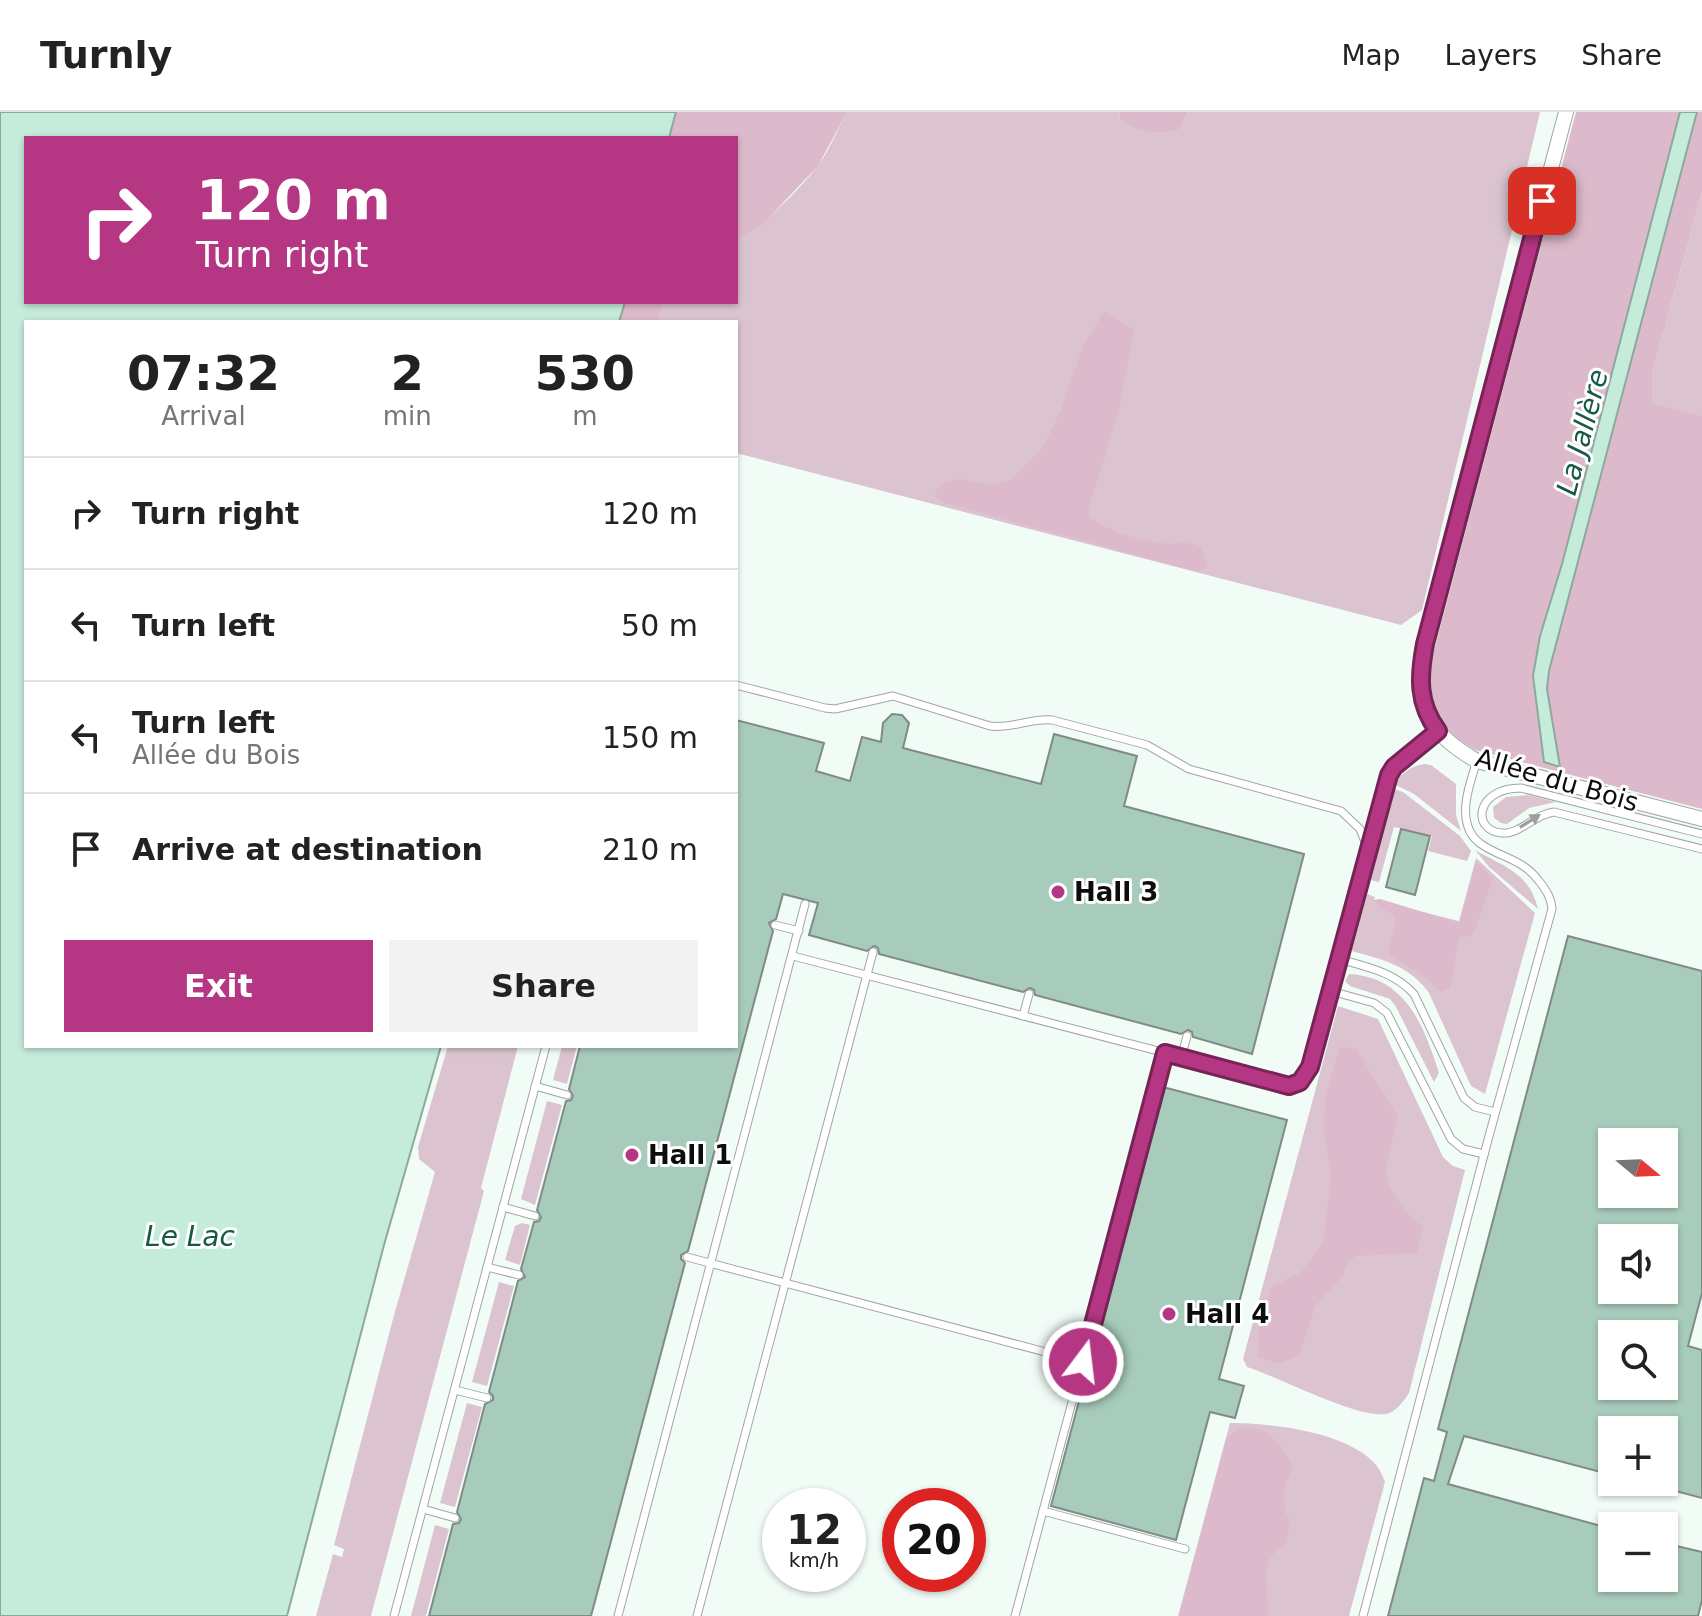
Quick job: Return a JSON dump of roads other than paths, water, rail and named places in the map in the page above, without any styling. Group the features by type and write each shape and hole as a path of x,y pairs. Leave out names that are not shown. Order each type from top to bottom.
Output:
{"street":[{"name":"Allée du Bois","path":"1566,112 1425,644 1420,670 1420,695 1438,731 1457,750 1477,761 1702,819"}],"lane":[{"path":"738,686 821,708 835,709 893,696 990,726 1010,726 1043,719 1080,727 1147,745 1189,769 1341,811 1360,829 1368,851"},
{"path":"793,956 1293,1086 1310,1067 1389,775 1394,767 1438,731"},
{"path":"1363,1616 1495,1112 1552,909 1548,892 1535,875 1515,860 1480,844 1472,835 1466,821 1465,807 1477,761"},
{"path":"1702,834 1521,788 1496,792 1486,799 1482,809 1484,821 1489,829 1497,833 1507,834 1543,813 1554,812 1702,849"},
{"path":"618,1616 805,904"},
{"path":"775,925 799,931"},
{"path":"697,1616 873,952"},
{"path":"1339,959 1385,973 1406,985 1414,994 1464,1098 1475,1107 1495,1112"},
{"path":"1331,991 1374,1003 1387,1013 1451,1139 1463,1149 1484,1154"},
{"path":"1023,1016 1029,994"},
{"path":"1181,1058 1187,1036"},
{"path":"394,1616 545,1048"},
{"path":"1015,1616 1165,1053"},
{"path":"535,1086 567,1095"},
{"path":"503,1207 535,1216"},
{"path":"687,1257 1083,1362"},
{"path":"487,1267 519,1275"},
{"path":"455,1390 487,1398"},
{"path":"423,1509 455,1518"},
{"path":"1043,1511 1185,1549"}],"water":[{"name":"Le Lac","path":"0,112 676,112 670,136 24,136 24,304 624,304 620,320 24,320 24,1048 440,1048 384,1245 287,1616 0,1616"},
{"path":"1680,112 1697,112 1549,671 1547,689 1560,767 1544,762 1533,676 1540,636 1562,564"}],"place":[{"name":"Hall 3","path":"1058,892"},
{"name":"Hall 1","path":"632,1155"},
{"name":"Hall 4","path":"1169,1314"}],"water label":[{"name":"La Jallère","path":"1582,432"}]}
